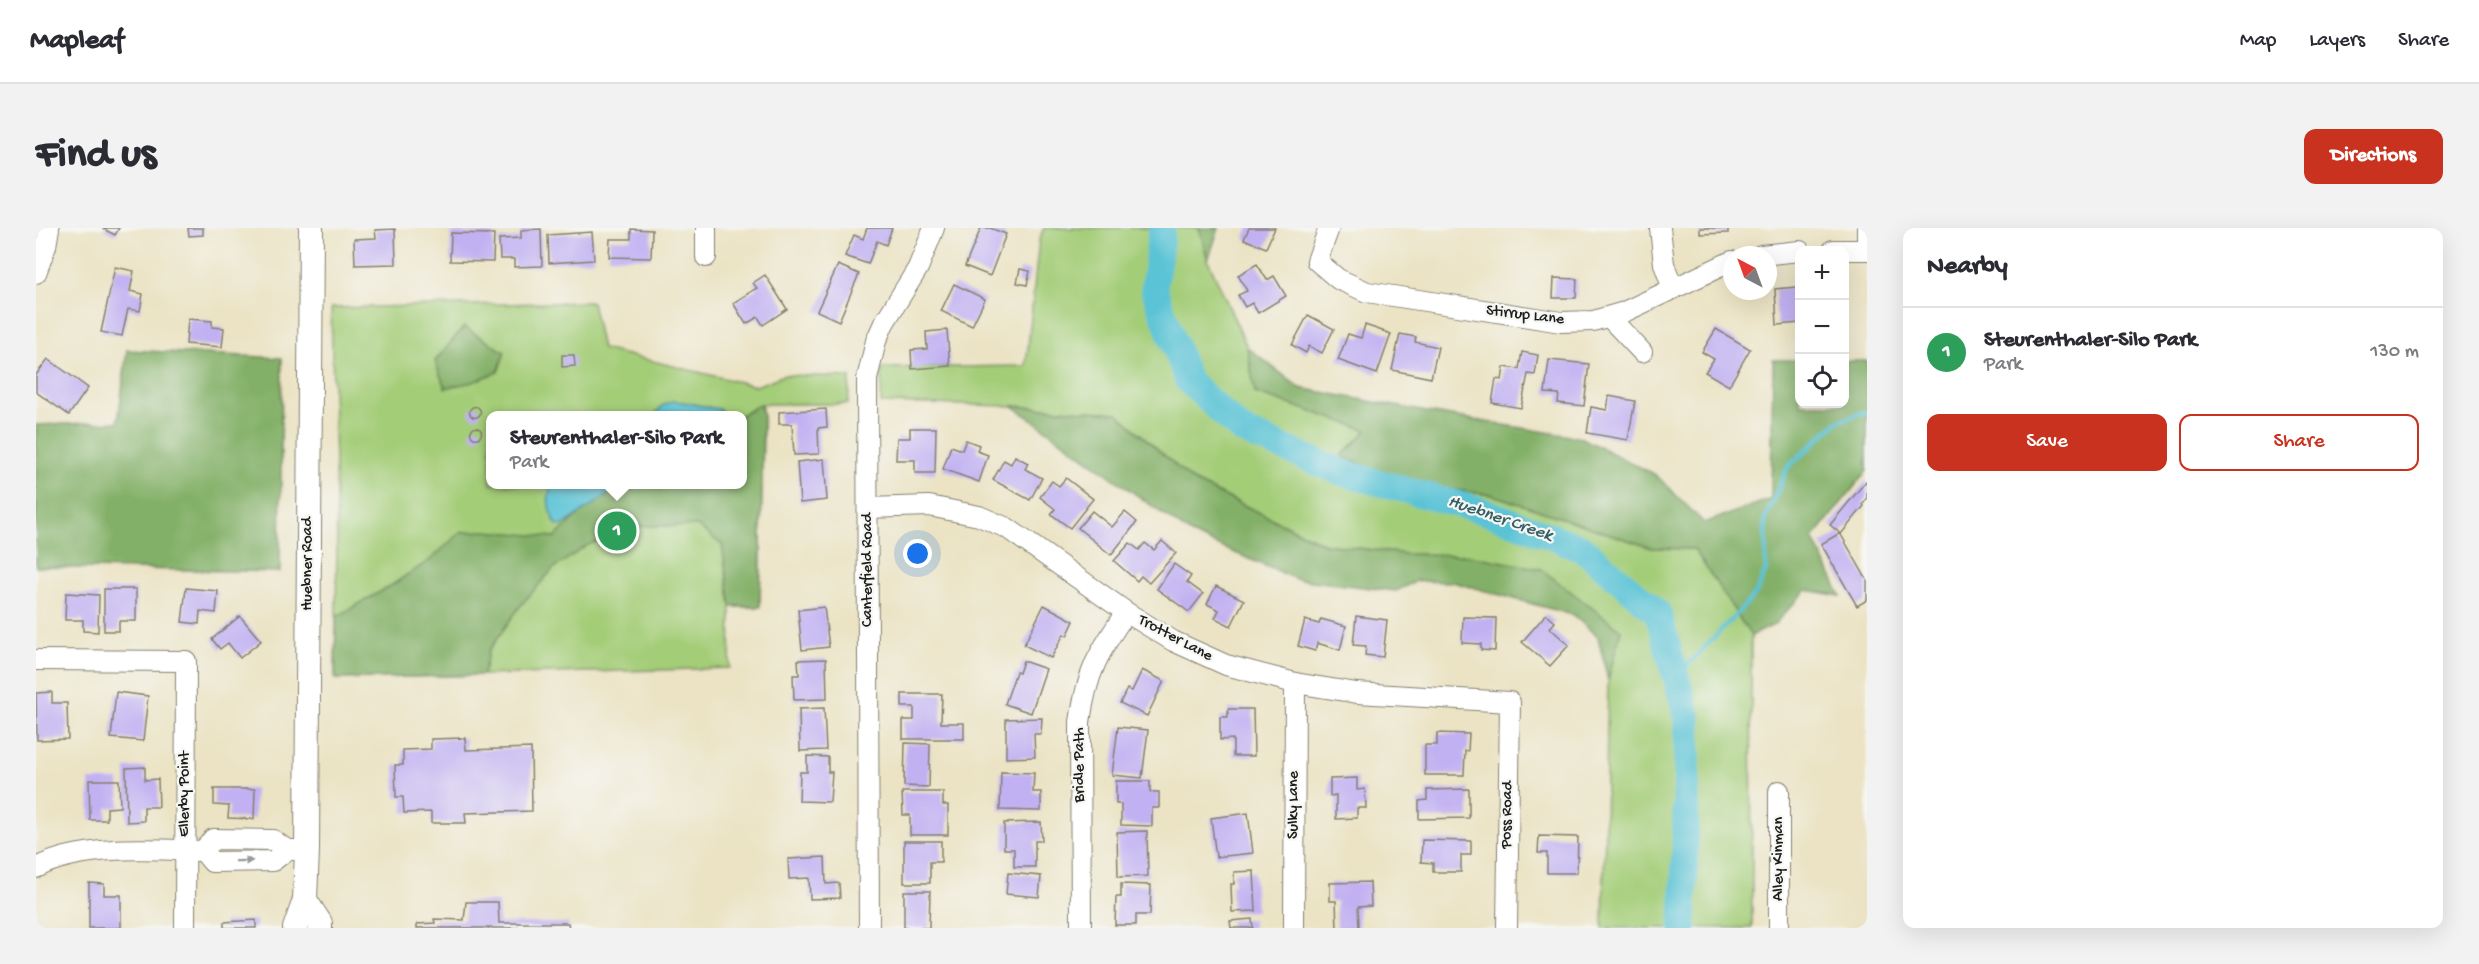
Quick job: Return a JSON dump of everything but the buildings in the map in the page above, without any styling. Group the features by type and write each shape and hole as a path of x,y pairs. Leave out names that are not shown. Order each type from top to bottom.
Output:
{"main road":[{"name":"Huebner Road","path":"295,928 305,900 297,850 311,228"},
{"path":"305,900 320,923 320,928"}],"street":[{"path":"36,273 46,246 49,228"},
{"path":"706,228 706,257"},
{"name":"Canterfield Road","path":"869,928 866,398 871,360 884,323 918,268 934,228"},
{"name":"Stirrup Lane","path":"1329,228 1317,261 1338,279 1367,292 1545,321 1582,321 1609,317 1723,265"},
{"path":"1660,228 1661,252 1673,290"},
{"path":"1849,250 1867,250 1867,228"},
{"path":"1777,253 1795,252"},
{"path":"1609,317 1642,352"},
{"name":"Trotter Lane","path":"868,508 929,506 979,516 1007,528 1126,612 1173,641 1226,665 1295,683 1357,693 1510,702"},
{"name":"Bridle Path","path":"1081,928 1080,722 1084,689 1095,661 1126,612"},
{"name":"Ellerby Point","path":"36,660 186,661 194,850 185,928"},
{"name":"Sulky Lane","path":"1294,928 1295,683"},
{"name":"Poss Road","path":"1507,928 1510,702"},
{"name":"Alley Kinman","path":"1779,791 1779,928"},
{"path":"36,868 72,855 91,852 194,850 213,839 273,840 297,850"}],"green space":[{"path":"1044,228 1199,228 1208,260 1247,347 1255,393 1368,430 1342,455 1403,483 1493,495 1652,548 1694,549 1751,632 1752,928 1603,928 1608,680 1620,630 1467,555 1406,554 1325,544 1193,481 1117,413 1013,406 881,403 882,368 1026,366 1039,240"},
{"path":"1199,228 1219,228 1208,260"},
{"path":"592,302 602,349 756,386 784,375 850,377 848,404 761,404 763,415 760,607 731,607 730,668 335,679 337,541 331,308"},
{"path":"464,327 505,352 498,372 473,382 445,388 435,361"},
{"path":"1247,347 1300,388 1582,438 1656,475 1704,523 1771,499 1773,360 1795,360 1795,408 1849,408 1849,361 1867,361 1867,471 1813,538 1841,596 1806,590 1774,625 1751,636 1694,549 1652,548 1493,495 1403,483 1342,456 1367,430 1255,393"},
{"path":"127,350 282,358 280,572 36,567 36,425 118,422"},
{"path":"760,404 763,415 760,607 731,606 722,545 697,526 640,526 588,545 553,569 521,605 489,650 483,675 335,679 336,617 430,560 461,532 486,531 555,537 582,511 616,489 747,489 747,412"},
{"path":"1013,406 1117,413 1193,481 1324,544 1406,554 1467,555 1541,569 1621,630 1608,680 1598,637 1573,615 1453,582 1416,581 1396,591 1296,579 1191,534"}],"water":[{"path":"673,401 685,402 721,411 658,411 662,406"},
{"path":"616,489 562,526 557,525 550,511 548,500 550,490"}],"waterway":[{"name":"Huebner Creek","path":"1162,228 1154,289 1188,381 1241,430 1343,473 1486,512 1582,548 1658,613 1688,719 1683,928"},
{"path":"1676,677 1755,595 1766,570 1765,519 1788,467 1837,422 1867,413"}],"place":[{"name":"Steurenthaler-Silo Park","path":"617,531"}]}
